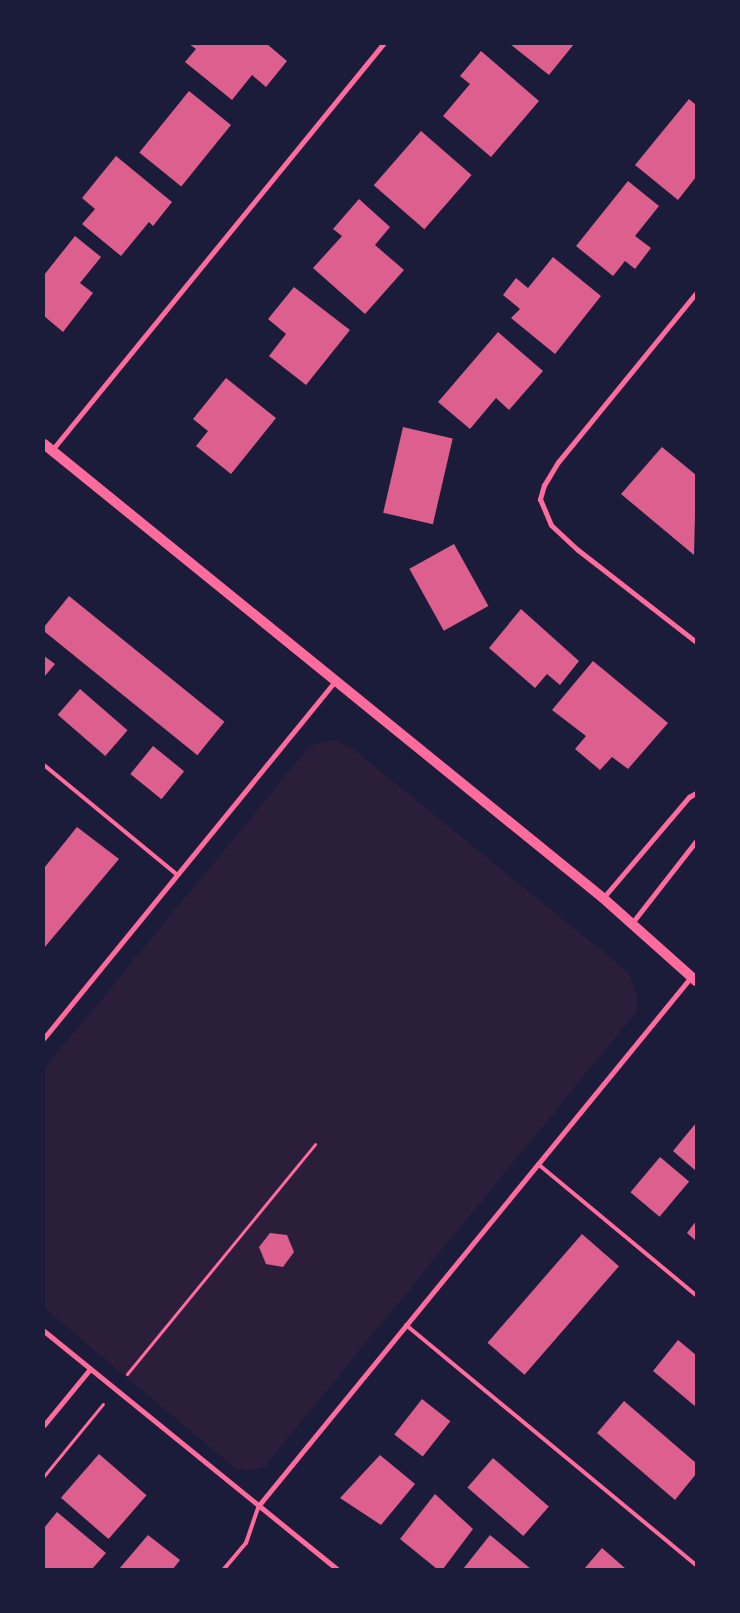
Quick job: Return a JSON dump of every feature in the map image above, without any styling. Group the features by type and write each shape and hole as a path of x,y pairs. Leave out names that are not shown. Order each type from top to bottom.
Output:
{"main road":[{"path":"48,447 603,898 694,979"}],"street":[{"path":"48,447 383,44"},
{"path":"696,293 558,462 544,485 540,499 551,525 572,544 696,642"},
{"path":"45,1035 335,681"},
{"path":"603,898 689,797 696,793"},
{"path":"631,924 696,841"},
{"path":"260,1505 538,1164 694,979"},
{"path":"44,1331 260,1505 336,1569"},
{"path":"44,1425 90,1369"}],"lane":[{"path":"44,765 176,873"},
{"path":"538,1164 696,1295"},
{"path":"406,1326 696,1565"},
{"path":"224,1569 246,1543 260,1505"}],"path":[{"path":"136,1364 315,1144"},
{"path":"44,1476 93,1418"}],"shaded area":[{"path":"327,741 337,741 352,748 629,973 638,999 636,1012 265,1466 250,1471 236,1469 44,1308 44,1069 306,751 312,745"}],"building":[{"path":"189,44 267,44 287,61 266,87 252,75 232,100 185,62 196,49"},
{"path":"510,44 574,44 549,75"},
{"path":"481,51 539,101 491,157 443,116 470,84 460,76"},
{"path":"189,91 231,125 181,186 139,152"},
{"path":"689,99 696,105 696,177 678,200 635,165"},
{"path":"421,131 472,175 424,229 374,185"},
{"path":"116,156 172,202 153,226 149,222 121,256 82,224 95,209 82,198"},
{"path":"628,181 659,206 635,236 651,248 635,269 625,261 613,276 576,246"},
{"path":"359,199 390,227 375,245 404,270 365,314 313,268 342,236 333,229"},
{"path":"75,236 101,257 80,283 93,293 63,332 44,316 44,275"},
{"path":"553,257 601,296 555,354 511,318 520,309 503,295 516,278 528,288"},
{"path":"294,287 350,330 306,385 269,356 286,334 268,319"},
{"path":"498,332 543,371 509,410 496,398 470,429 438,402"},
{"path":"226,378 276,418 231,474 196,446 208,431 193,419"},
{"path":"403,427 453,438 433,524 383,513"},
{"path":"662,447 696,475 694,555 621,494"},
{"path":"454,544 488,606 444,631 409,569"},
{"path":"69,596 224,722 197,755 44,631 44,627"},
{"path":"521,609 579,661 560,685 547,674 535,688 489,648"},
{"path":"44,656 55,664 44,677"},
{"path":"593,661 668,723 628,769 612,757 600,770 575,749 586,736 552,710"},
{"path":"80,689 128,730 105,756 58,715"},
{"path":"153,746 184,771 161,799 130,774"},
{"path":"77,827 119,859 44,948 44,868"},
{"path":"696,1123 696,1171 673,1151"},
{"path":"660,1157 689,1181 660,1217 630,1192"},
{"path":"696,1221 696,1241 687,1233"},
{"path":"270,1233 287,1235 294,1252 283,1267 266,1264 259,1247"},
{"path":"582,1234 619,1266 525,1375 488,1343"},
{"path":"678,1340 696,1355 696,1407 653,1371"},
{"path":"422,1399 450,1421 423,1457 394,1434"},
{"path":"624,1401 696,1463 696,1474 675,1500 597,1433"},
{"path":"99,1454 147,1495 108,1539 61,1498"},
{"path":"380,1455 415,1484 381,1525 340,1498"},
{"path":"493,1458 549,1507 523,1536 467,1487"},
{"path":"435,1494 473,1529 443,1569 437,1569 400,1539"},
{"path":"57,1512 106,1553 92,1569 44,1569 44,1528"},
{"path":"148,1535 180,1560 173,1569 119,1569"},
{"path":"490,1535 531,1569 463,1569"},
{"path":"602,1548 626,1569 584,1569"}]}
